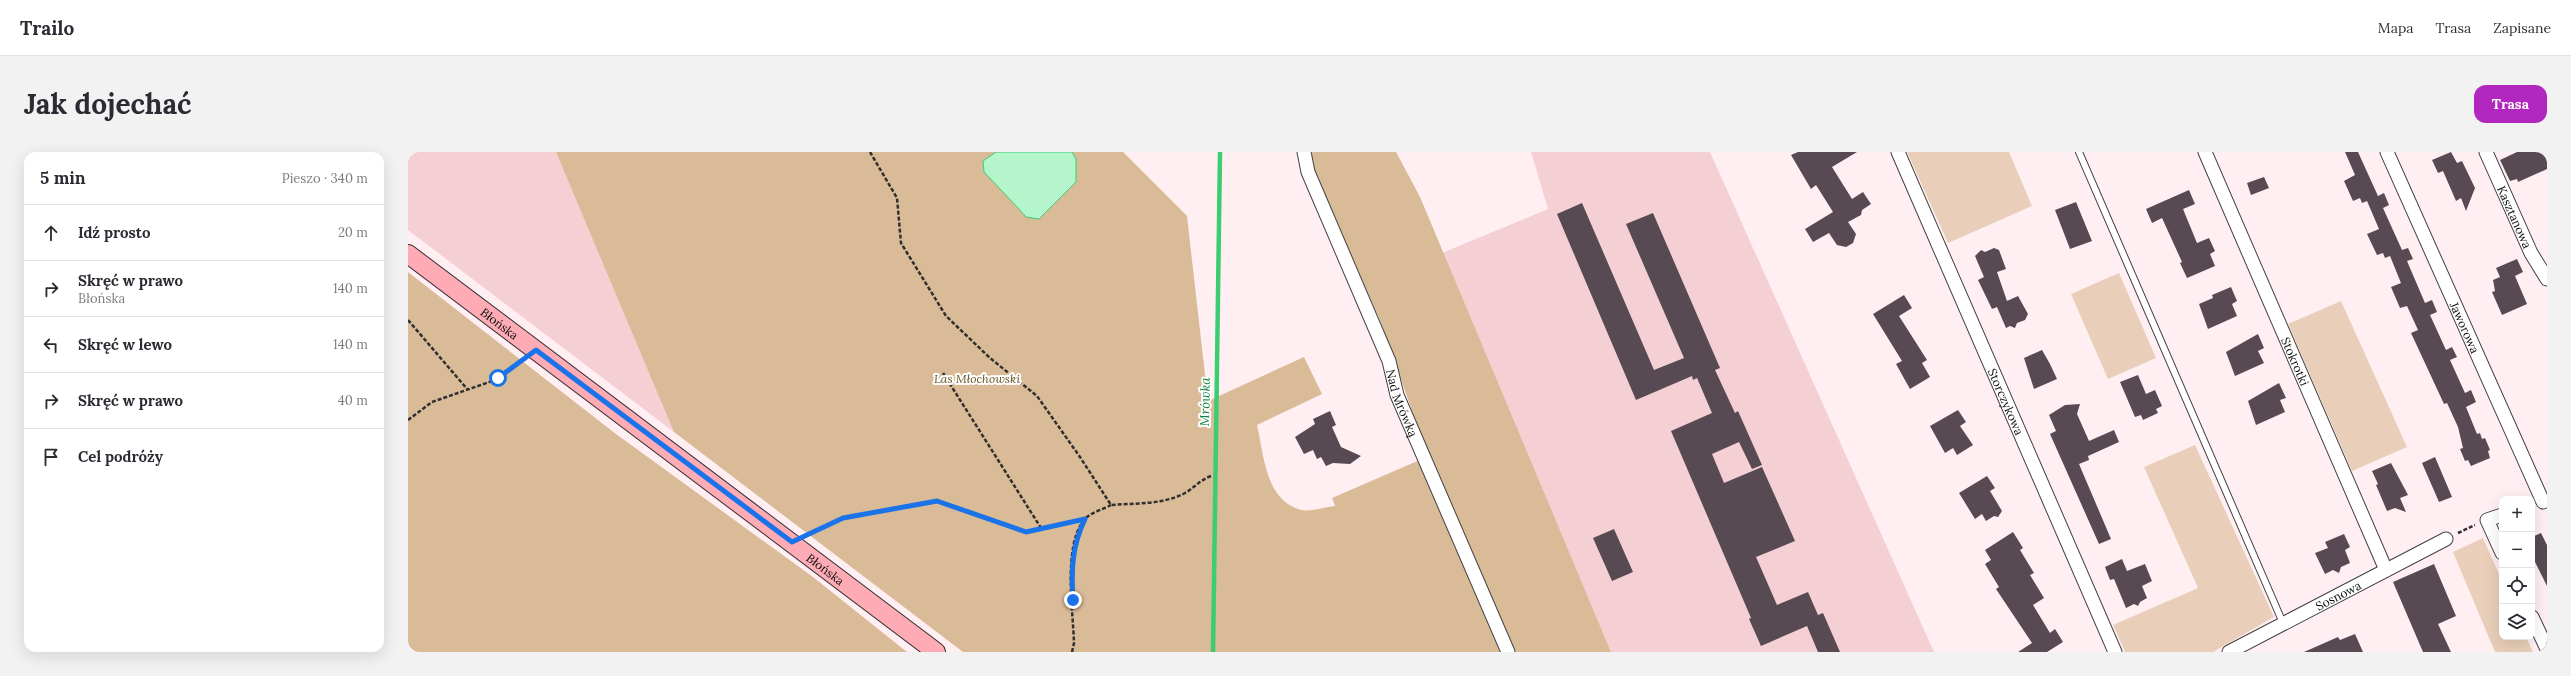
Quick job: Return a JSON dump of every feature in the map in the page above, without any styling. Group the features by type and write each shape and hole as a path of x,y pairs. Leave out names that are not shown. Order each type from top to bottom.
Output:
{"main road":[{"name":"Błońska","path":"408,254 936,652"}],"street":[{"name":"Nad Mrówką","path":"1304,152 1308,172 1390,361 1397,395 1508,652"},
{"name":"Storczykowa","path":"1898,152 2115,652"},
{"name":"Stokrotki","path":"2205,152 2386,570"},
{"name":"Jaworowa","path":"2387,152 2541,503"},
{"name":"Kasztanowa","path":"2486,152 2531,253 2547,279"},
{"path":"2499,516 2487,520 2499,546"},
{"name":"Sosnowa","path":"2229,652 2446,539"},
{"path":"2535,623 2547,649"}],"lane":[{"path":"2079,152 2283,623"}],"path":[{"path":"870,152 897,198 901,243 946,316 990,358 1036,396 1080,457 1111,505"},
{"path":"408,320 468,390"},
{"path":"408,420 432,402 498,378 536,350"},
{"path":"943,373 1041,528"},
{"path":"792,542 843,518 937,501 1026,532 1085,519 1111,505 1164,501 1185,493 1201,480 1211,476"},
{"path":"1072,652 1074,643 1071,570 1076,538 1085,519"},
{"path":"2446,539 2487,520"}],"shaded area":[{"path":"408,152 556,152 633,329 674,432 408,230"},
{"path":"996,152 1072,152 1076,159 1076,182 1039,219 1026,217 984,172 983,161"},
{"path":"1531,152 1710,152 1934,652 1611,652 1442,253 1548,209"},
{"path":"1907,152 2009,152 2032,206 1948,243"},
{"path":"2119,273 2156,358 2108,379 2071,294"},
{"path":"2341,301 2407,447 2352,471 2288,324"},
{"path":"2195,445 2274,617 2213,652 2125,652 2113,625 2198,588 2144,467"},
{"path":"2483,538 2499,574 2499,640 2527,640 2533,652 2495,652 2453,552"}],"green space":[{"name":"Las Młochowski","path":"556,152 1123,152 1187,216 1208,401 1304,357 1322,394 1257,425 1268,475 1273,487 1280,497 1289,505 1301,510 1313,510 1335,506 1332,498 1422,459 1504,652 963,652 674,432"},
{"path":"1312,152 1396,152 1420,197 1611,652 1513,652 1428,456 1380,320 1312,170"},
{"path":"408,272 616,434 813,577 907,652 408,652"}],"building":[{"path":"1798,152 1857,152 1832,167 1852,199 1863,192 1871,204 1862,210 1861,215 1848,222 1856,234 1853,243 1846,247 1837,245 1829,233 1813,242 1805,229 1833,212 1816,185 1811,189 1791,155"},
{"path":"2345,152 2358,152 2378,196 2384,193 2389,205 2383,208 2402,250 2408,248 2413,259 2407,261 2425,303 2432,300 2437,312 2430,315 2446,350 2452,347 2457,357 2450,360 2465,393 2471,390 2476,402 2466,407 2477,434 2480,433 2482,439 2485,438 2490,450 2488,451 2490,458 2471,466 2468,460 2465,461 2460,449 2463,448 2458,427 2447,403 2444,404 2411,333 2418,330 2407,306 2400,308 2391,287 2401,283 2390,256 2385,258 2383,253 2377,255 2367,234 2379,229 2367,201 2362,203 2360,198 2353,201 2344,181 2355,175"},
{"path":"2451,152 2457,163 2462,161 2475,188 2466,211 2461,198 2456,201 2443,171 2438,173 2432,160"},
{"path":"2517,152 2547,152 2547,169 2518,182 2517,179 2510,181 2500,160"},
{"path":"2264,177 2269,188 2251,195 2247,183"},
{"path":"2189,190 2195,204 2183,209 2197,243 2209,238 2215,251 2210,254 2215,266 2187,278 2180,263 2182,262 2162,218 2152,223 2146,209"},
{"path":"2076,202 2092,241 2070,249 2055,210"},
{"path":"1582,203 1654,370 1684,358 1626,224 1653,213 1720,368 1715,370 1735,413 1738,411 1762,465 1752,469 1739,442 1712,454 1724,483 1762,467 1795,541 1756,557 1777,605 1808,592 1818,615 1823,613 1840,652 1818,652 1807,626 1761,646 1749,619 1751,618 1671,431 1712,413 1697,378 1693,380 1692,376 1636,400 1557,214"},
{"path":"1994,248 1999,250 2006,269 1997,272 2007,301 2018,296 2028,314 2025,320 2017,323 2015,328 2010,326 2006,328 1997,307 1992,309 1978,280 1984,277 1975,256 1981,250 1985,252"},
{"path":"2517,259 2523,272 2515,276 2527,304 2502,315 2492,292 2495,291 2493,280 2500,277 2496,268"},
{"path":"2231,287 2237,301 2232,304 2237,316 2208,329 2199,304 2213,298 2212,295"},
{"path":"1904,295 1912,308 1899,316 1927,360 1922,363 1930,377 1910,389 1896,364 1902,361 1873,314"},
{"path":"2258,334 2264,348 2258,351 2264,363 2235,376 2226,352"},
{"path":"2042,350 2057,379 2034,389 2024,358"},
{"path":"2138,375 2146,394 2155,390 2162,406 2156,409 2158,413 2143,420 2141,415 2135,417 2120,382"},
{"path":"2279,383 2286,398 2280,400 2285,412 2256,425 2248,401"},
{"path":"2080,404 2077,414 2089,441 2114,430 2119,442 2088,456 2089,460 2079,464 2111,539 2099,544 2050,434 2056,431 2049,415 2065,405"},
{"path":"1958,410 1966,422 1960,426 1973,445 1957,455 1953,448 1945,453 1930,426"},
{"path":"1330,411 1336,425 1332,427 1341,447 1361,456 1350,464 1333,463 1326,466 1321,457 1317,459 1313,450 1304,454 1295,437 1315,424 1313,419"},
{"path":"2435,457 2452,497 2439,502 2422,463"},
{"path":"2391,463 2408,495 2400,498 2406,512 2395,508 2387,511 2376,485 2378,484 2372,471"},
{"path":"1987,476 1995,488 1990,491 2002,511 1998,517 1994,516 1986,521 1982,514 1975,519 1959,493"},
{"path":"1614,529 1633,572 1612,581 1593,538"},
{"path":"2013,532 2023,548 2020,550 2034,573 2030,575 2044,598 2033,605 2050,633 2055,629 2063,642 2047,652 2018,652 2032,643 1996,589 1999,587 1985,564 1991,560 1985,550"},
{"path":"2541,533 2547,545 2547,586 2535,562 2535,536"},
{"path":"2344,534 2350,547 2345,550 2350,563 2341,567 2339,573 2333,570 2325,574 2315,553 2328,548 2325,542"},
{"path":"2122,559 2127,571 2145,564 2152,581 2142,586 2147,598 2140,602 2138,606 2134,604 2126,608 2114,579 2110,580 2105,567"},
{"path":"2434,564 2456,616 2438,624 2451,652 2423,652 2393,582"},
{"path":"2355,634 2363,652 2304,652 2338,637 2340,640"}],"waterway":[{"name":"Mrówka","path":"1213,652 1220,152"}],"route":[{"path":"498,378 536,350 792,542 843,518 937,501 1026,532 1085,519 1076,538 1071,570 1073,600"}]}
